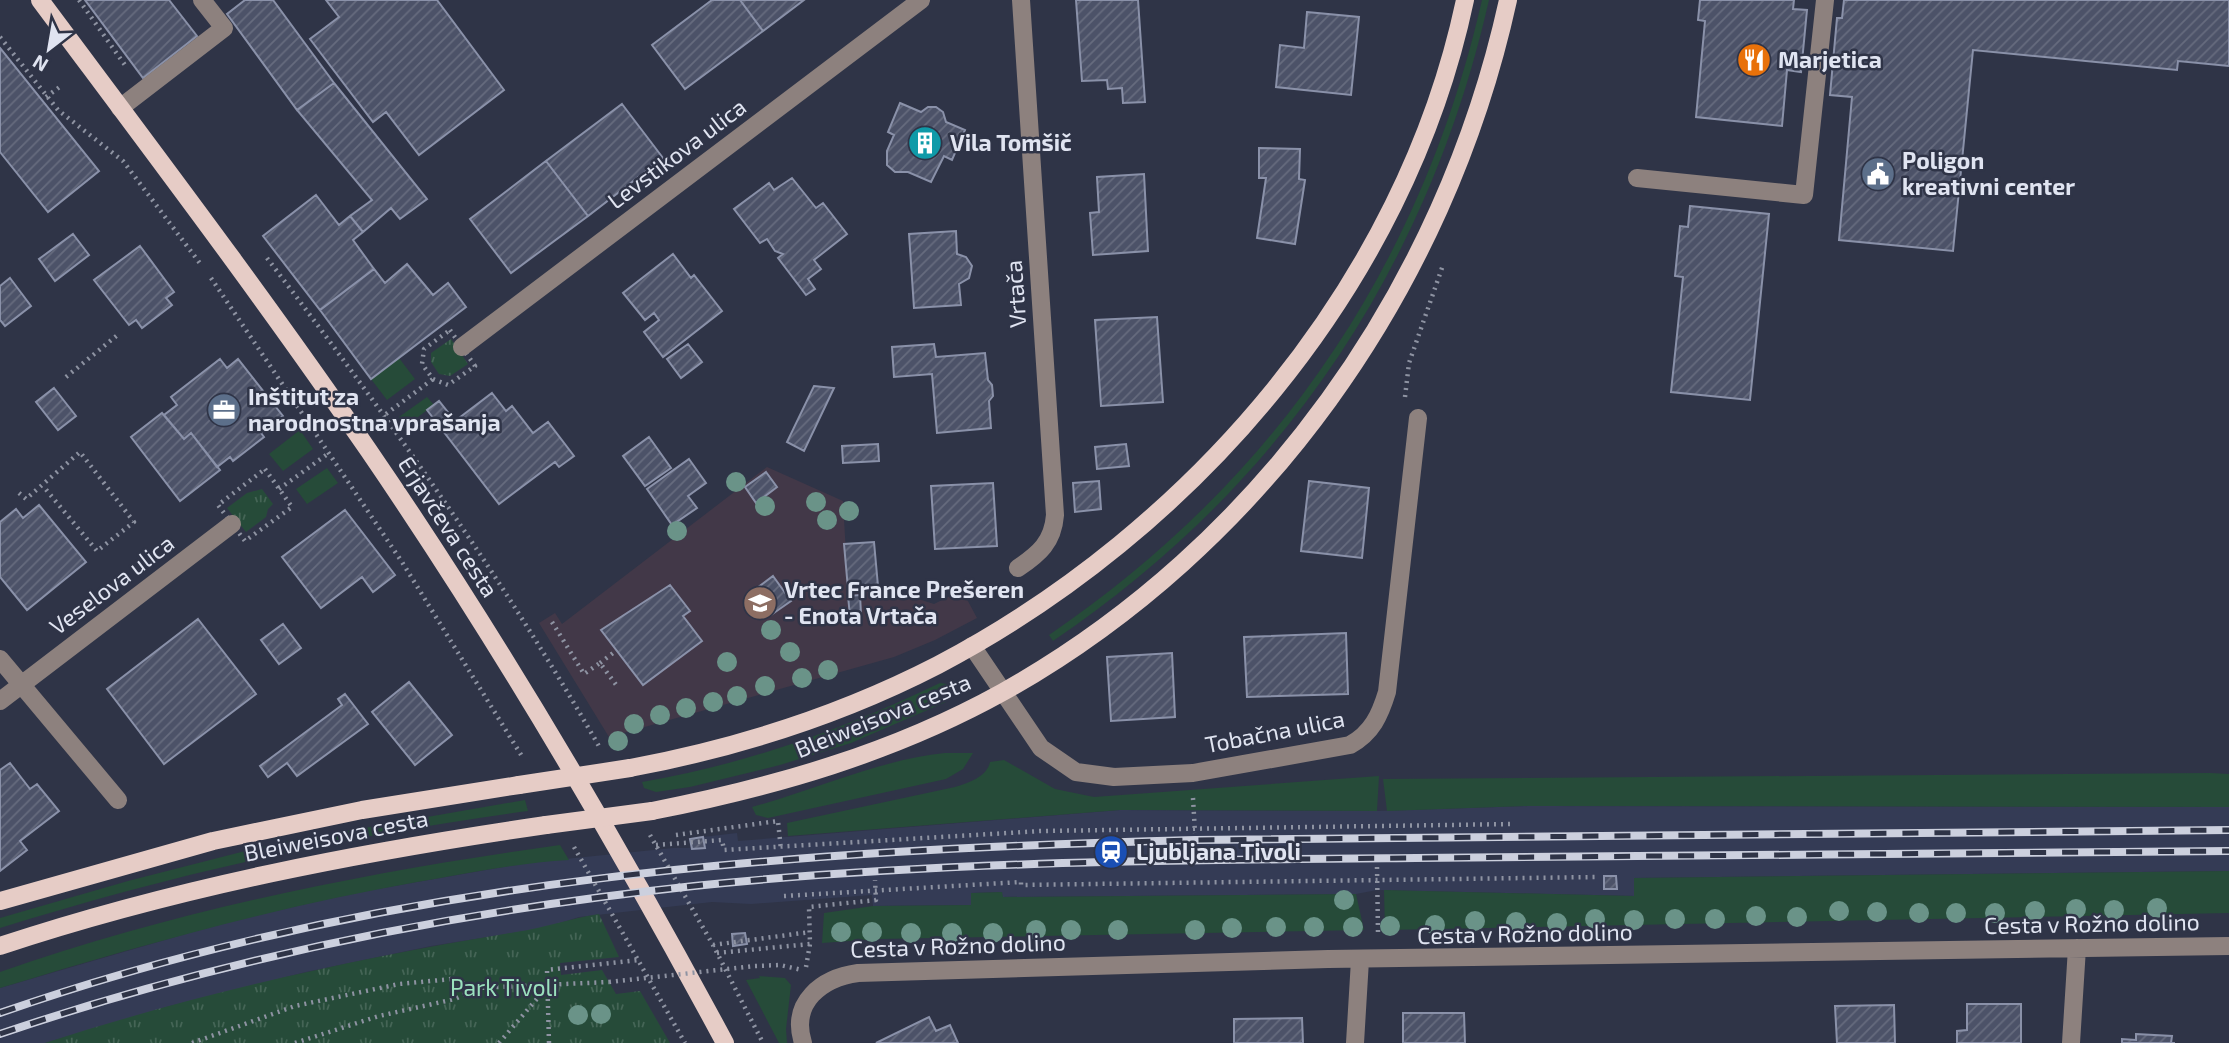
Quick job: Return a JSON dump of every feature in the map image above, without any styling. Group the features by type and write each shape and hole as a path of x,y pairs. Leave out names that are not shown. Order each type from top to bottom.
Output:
{"main road":[{"name":"Erjavčeva cesta","path":"40,0 264,301 370,452 458,586 556,746 724,1043"},
{"name":"Bleiweisova cesta","path":"0,901 226,838 362,810 630,768 730,746 825,715 892,687 972,646 1063,586 1141,524 1206,465 1279,385 1336,308 1400,192 1440,92 1465,0"},
{"name":"Bleiweisova cesta","path":"0,946 136,904 375,851 546,825 648,818 814,772 914,735 1002,692 1116,616 1191,555 1260,485 1321,412 1376,331 1442,205 1478,110 1508,0"}],"street":[{"path":"120,108 224,29 202,0"},
{"name":"Levstikova ulica","path":"462,347 921,0"},
{"name":"Vrtača","path":"1018,568 1039,553 1048,541 1054,530 1055,516 1021,0"},
{"path":"1637,178 1804,195 1825,0"},
{"name":"Tobačna ulica","path":"972,646 1041,748 1076,772 1114,777 1193,773 1350,745 1373,726 1387,692 1418,418"},
{"name":"Veselova ulica","path":"0,701 232,524"},
{"path":"0,659 118,800"},
{"name":"Cesta v Rožno dolino","path":"803,1043 800,1025 802,1010 824,982 858,973 1360,960 2229,946"},
{"path":"2071,1043 2077,948"},
{"path":"1355,1043 1360,960"}],"path":[{"path":"0,37 46,97 74,124 123,160 211,279 409,573 529,768"},
{"path":"46,97 61,86"},
{"path":"66,377 120,333"},
{"name":"Erjavčeva cesta","path":"433,379 385,414 503,590 604,755"},
{"path":"19,493 26,499 80,452 134,522 97,551 43,486"},
{"path":"279,489 329,453"},
{"path":"265,469 279,489 292,507 245,541 218,505 265,469"},
{"path":"552,622 584,674 617,650"},
{"path":"600,663 617,686"},
{"path":"1193,773 1194,830"},
{"path":"648,818 651,838 713,945 764,1043"},
{"path":"651,838 778,821 780,848"},
{"path":"656,845 722,840 723,849 780,848 1041,831 1514,824"},
{"path":"570,840 685,1043"},
{"path":"1377,867 1378,932 1383,960"},
{"path":"784,895 1021,882 1021,885 1597,877"},
{"path":"192,1043 295,1006 346,993 453,979 477,988 547,987 755,966 780,965 805,971 810,944 809,907 876,900 875,880"},
{"path":"713,945 810,932"},
{"path":"717,953 810,944"},
{"path":"550,1043 547,971 639,960"},
{"path":"499,1043 547,987"},
{"path":"295,1043 379,1016 455,999 477,988"}],"shaded area":[{"name":"Vrtec France Prešeren - Enota Vrtača","path":"767,467 843,501 848,589 878,586 934,604 962,590 977,618 894,657 609,737 539,623 555,613 562,624"},
{"path":"1528,806 2229,807 2229,871 1635,878 1635,896 1377,890 1356,894 1002,897 1002,892 971,893 971,905 873,906 872,895 751,904 712,902 579,917 544,928 431,946 306,972 170,1006 45,1043 0,1043 0,988 230,921 354,893 526,863 673,848 704,848 703,837 737,833 738,841 1120,810 1377,811"}],"green space":[{"path":"1482,0 1489,0 1462,98 1427,191 1385,280 1334,363 1276,441 1209,513 1135,580 1053,641 1049,635 1130,574 1203,508 1269,437 1327,360 1378,278 1420,190 1455,98"},
{"path":"451,339 468,364 450,376 439,374 431,362 431,353"},
{"path":"399,358 415,379 387,400 371,379"},
{"path":"427,397 434,405 406,426 399,417"},
{"path":"300,430 313,449 283,471 269,454"},
{"path":"327,468 338,483 307,504 296,489"},
{"path":"262,489 273,504 266,517 246,532 227,508 247,493"},
{"path":"940,683 947,684 952,690 946,702 851,743 780,765 690,787 656,792 644,788 642,782 757,755 831,730"},
{"path":"945,753 973,753 963,769 946,779 768,818 756,815 752,807 873,768"},
{"path":"1004,760 1055,789 1094,797 1379,776 1377,811 1120,810 788,836 787,823 955,787 981,775 990,762"},
{"path":"2229,774 2229,807 1528,806 1387,811 1383,779"},
{"path":"525,800 528,811 394,832 261,858 130,890 0,928 0,918 128,881 273,844"},
{"path":"560,845 569,860 474,872 311,903 155,943 0,988 0,972 137,929 207,911 347,880"},
{"path":"2229,871 2229,913 1385,930 1384,890 1634,896 1634,878"},
{"path":"1002,892 1003,897 1356,894 1364,930 879,939 822,943 824,913 873,906 971,905 971,893"},
{"name":"Park Tivoli","path":"599,914 619,957 560,963 561,975 602,970 616,994 640,991 670,1043 45,1043 161,1008 279,978"},
{"path":"759,976 785,978 791,985 787,1043 779,1043 746,980 760,978"}],"building":[{"path":"85,0 169,0 197,36 143,78"},
{"path":"245,0 273,0 334,83 297,110 227,14"},
{"path":"326,0 437,0 504,90 419,155 386,112 373,122 310,39 339,17"},
{"path":"712,0 740,0 763,31 685,89 652,45"},
{"path":"740,0 804,0 763,31"},
{"path":"1076,0 1138,0 1145,102 1123,103 1122,88 1108,89 1107,80 1082,81"},
{"path":"1700,0 1794,0 1793,9 1807,10 1801,72 1787,70 1782,126 1696,117 1705,21 1698,20"},
{"path":"1844,0 2229,0 2229,66 2178,61 2177,70 1973,50 1953,251 1839,240 1852,97 1830,95 1837,18 1842,18"},
{"path":"1307,12 1359,17 1351,95 1276,87 1280,45 1304,48"},
{"path":"0,48 99,171 48,212 0,152"},
{"path":"334,83 427,199 400,219 391,208 363,232 350,216 372,200 297,110"},
{"name":"Vila Tomšič","path":"900,103 921,112 928,107 936,107 943,112 946,122 965,130 952,160 944,156 931,182 908,172 895,172 887,165 887,151 894,135 888,132"},
{"path":"622,104 663,158 588,216 546,161"},
{"path":"1259,148 1300,149 1299,179 1305,180 1295,244 1257,238 1266,178 1259,178"},
{"path":"546,161 588,216 511,273 470,219"},
{"path":"1144,174 1148,251 1093,255 1090,213 1099,212 1097,177"},
{"path":"792,178 816,208 823,203 847,234 814,260 821,269 808,279 815,289 806,295 778,258 783,254 775,251 767,239 760,243 734,209 769,183 774,190"},
{"path":"316,195 339,225 350,216 363,232 353,240 374,269 320,310 263,236"},
{"path":"1690,206 1769,214 1750,400 1671,392 1683,277 1675,276 1680,226 1688,227"},
{"path":"956,231 957,254 966,257 972,266 969,278 959,284 961,305 914,308 909,234"},
{"path":"73,234 89,255 55,281 39,259"},
{"path":"140,246 174,292 166,298 172,305 142,328 136,320 129,325 94,280"},
{"path":"673,254 691,278 694,275 722,311 663,357 644,332 659,320 654,313 645,320 623,293"},
{"path":"407,264 433,295 448,283 466,307 371,379 320,310 374,269 385,283"},
{"path":"10,278 31,306 5,326 0,320 0,286"},
{"path":"1157,317 1163,402 1101,406 1095,320"},
{"path":"688,344 702,362 681,378 667,359"},
{"path":"934,344 936,357 985,353 993,396 989,401 991,428 937,433 932,374 894,377 892,347"},
{"name":"Inštitut za narodnostna vprašanja","path":"220,359 227,368 238,359 283,416 261,433 264,437 233,461 230,457 217,467 191,433 184,439 164,415 177,405 171,397"},
{"path":"814,386 834,388 804,451 787,442"},
{"path":"54,388 76,416 58,430 36,402"},
{"path":"492,393 506,411 512,406 533,433 548,422 574,456 559,467 555,462 499,504 427,410 439,401 455,421"},
{"path":"162,413 184,439 191,433 220,470 180,501 131,437"},
{"path":"649,437 671,468 645,486 623,456"},
{"path":"878,444 879,461 843,463 842,446"},
{"path":"1126,444 1129,466 1097,469 1095,447"},
{"path":"689,459 706,483 688,496 697,508 672,525 647,489"},
{"path":"766,472 777,487 756,503 745,487"},
{"path":"1099,481 1101,509 1075,512 1073,483"},
{"path":"1309,481 1369,488 1362,558 1301,551"},
{"path":"993,483 997,546 935,549 931,486"},
{"path":"39,505 86,562 27,610 0,577 0,522 16,509 23,518"},
{"path":"345,510 395,575 373,592 362,577 321,608 282,557"},
{"path":"874,542 878,586 848,589 844,544"},
{"path":"773,576 791,601 771,615 753,591"},
{"path":"670,585 690,611 683,616 702,641 643,685 601,630"},
{"path":"860,595 861,614 850,616 848,596"},
{"path":"198,619 256,694 164,764 107,689"},
{"path":"283,624 301,648 279,664 261,640"},
{"path":"1346,633 1348,694 1247,697 1244,637"},
{"path":"1172,653 1175,717 1111,721 1107,657"},
{"path":"409,682 452,735 415,765 372,712"},
{"path":"345,694 368,724 297,776 287,763 268,777 260,766 342,705 338,699"},
{"path":"10,763 30,789 37,784 59,811 20,841 27,850 0,871 0,770"},
{"path":"703,837 705,848 692,849 690,839"},
{"path":"1604,876 1616,876 1617,889 1604,889"},
{"path":"745,933 747,944 733,946 732,934"},
{"path":"1967,1004 2021,1004 2021,1043 1957,1043 1957,1031 1967,1030"},
{"path":"1894,1005 1895,1043 1837,1043 1835,1006"},
{"path":"1403,1013 1464,1013 1465,1043 1403,1043"},
{"path":"929,1017 936,1031 950,1025 958,1043 876,1043"},
{"path":"1302,1018 1303,1043 1234,1043 1234,1019"},
{"path":"2136,1034 2172,1036 2171,1043 2122,1043 2122,1039 2136,1040"}],"railway":[{"path":"0,1013 146,967 293,930 441,902 590,880 741,864 891,852 1195,840 2229,830"},
{"path":"0,1034 170,982 343,941 606,896 784,878 874,871 1145,861 2229,851"}],"place":[{"name":"Marjetica","path":"1754,60"},
{"name":"Vila Tomšič","path":"925,143"},
{"name":"Poligon kreativni center","path":"1878,174"},
{"name":"Inštitut za narodnostna vprašanja","path":"224,410"},
{"name":"Vrtec France Prešeren - Enota Vrtača","path":"760,603"},
{"name":"Ljubljana Tivoli","path":"1111,852"}]}
